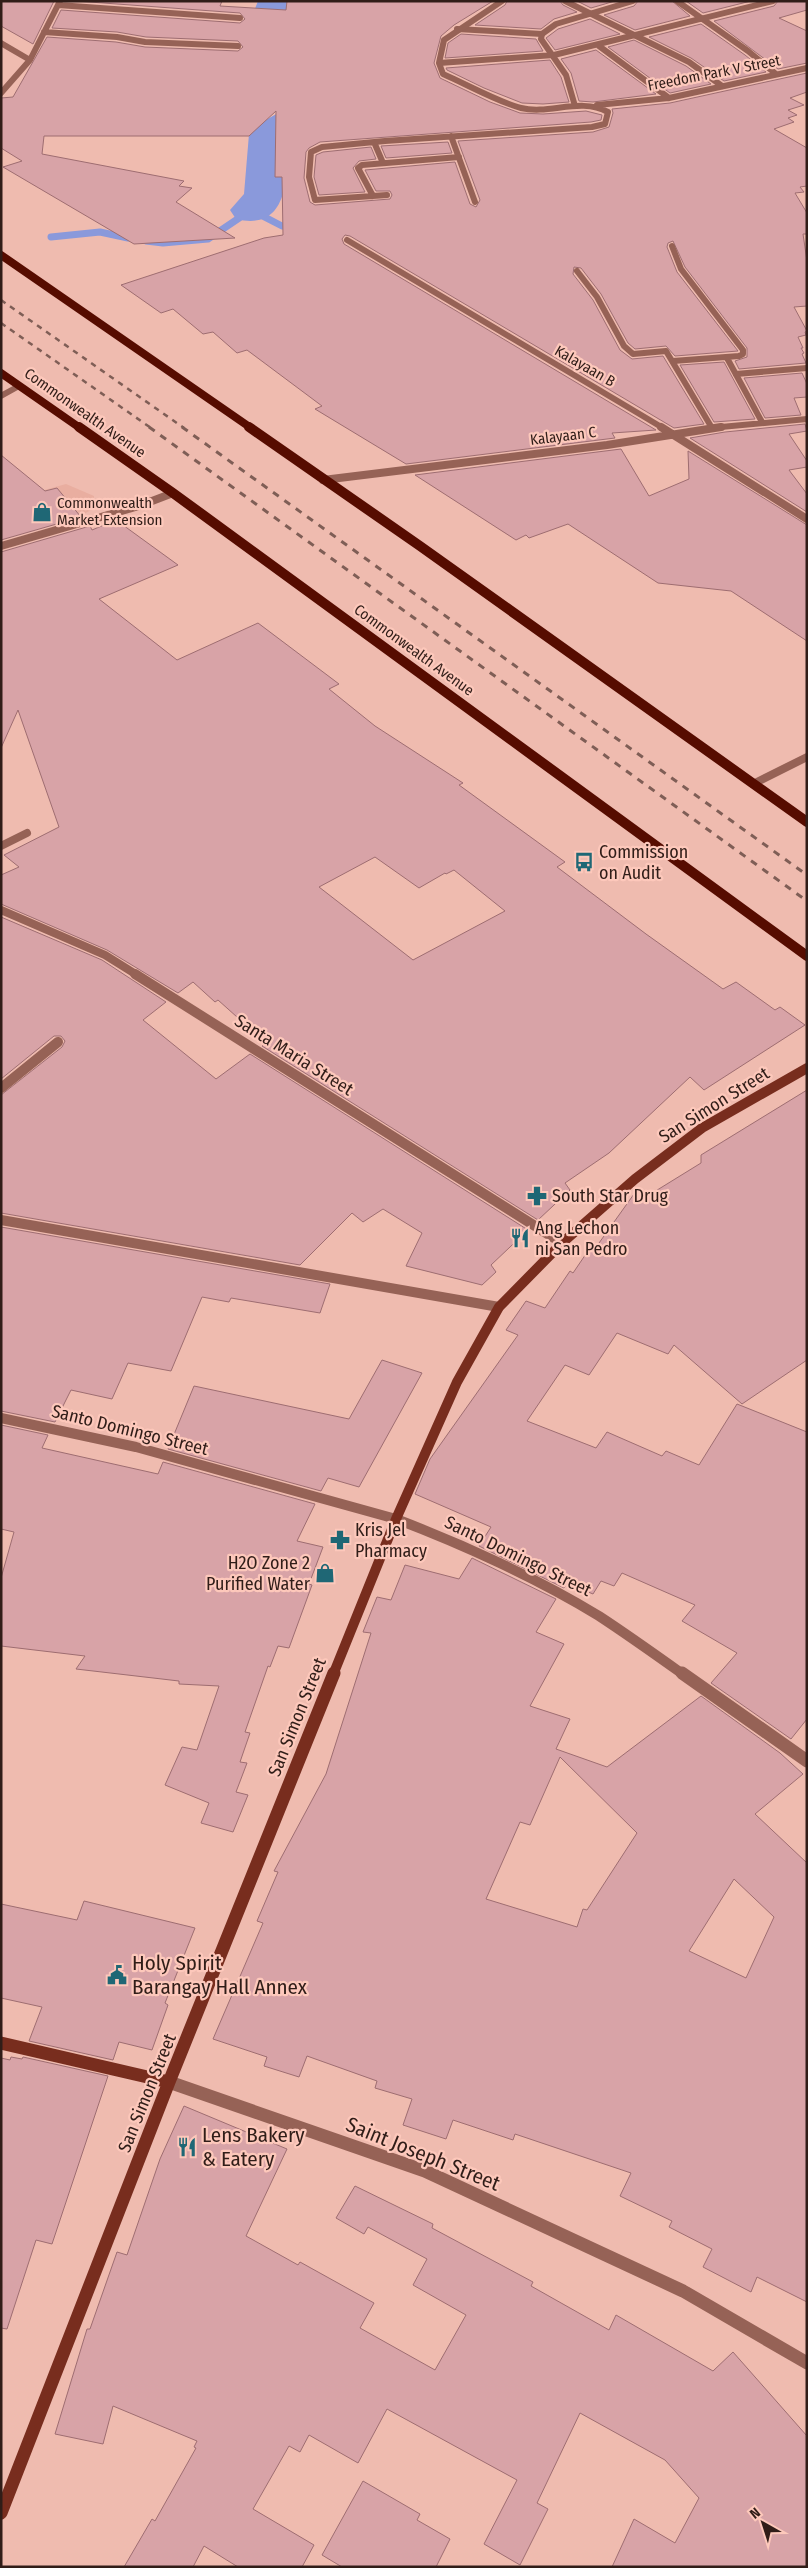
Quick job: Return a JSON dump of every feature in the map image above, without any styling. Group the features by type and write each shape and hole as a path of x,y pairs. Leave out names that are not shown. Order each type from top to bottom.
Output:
{"main road":[{"path":"1,255 420,546 807,822"},
{"name":"Commonwealth Avenue","path":"1,373 174,493 807,956"},
{"name":"San Simon Street","path":"1,2513 169,2082 396,1519 457,1382 498,1307 562,1243 635,1179 702,1128 807,1068"},
{"name":"Saint Joseph Street","path":"1,2044 169,2082"}],"street":[{"path":"502,1 457,29 444,40 439,63 551,55 599,46 773,1"},
{"path":"565,1 688,62 722,86"},
{"path":"575,106 566,74 540,40 542,34 556,24 633,1"},
{"path":"677,1 776,74"},
{"path":"1,93 30,60 59,3 240,18"},
{"path":"457,29 542,34"},
{"path":"44,32 112,37 145,42 238,46"},
{"path":"1,43 30,60"},
{"path":"599,46 669,98"},
{"name":"Freedom Park V Street","path":"439,63 443,74 525,110 596,106 669,98 807,68"},
{"path":"387,195 314,199 309,159 311,152 322,147 374,142 535,132 605,124 608,112 596,106"},
{"path":"451,136 475,202"},
{"path":"374,142 383,163"},
{"path":"373,196 359,166 458,157"},
{"name":"Kalayaan B","path":"347,240 674,434 807,519"},
{"path":"672,246 681,268 743,350 743,354 727,358 672,361"},
{"path":"577,271 597,296 626,348 633,354 666,351 712,428"},
{"path":"727,358 762,422"},
{"path":"736,374 807,368"},
{"path":"1,396 19,386"},
{"name":"Kalayaan C","path":"323,480 712,428 807,419"},
{"path":"1,546 139,506 174,493"},
{"path":"753,784 807,757"},
{"path":"1,846 27,833"},
{"name":"Santa Maria Street","path":"1,910 105,955 562,1243"},
{"path":"1,1088 58,1042"},
{"path":"1,1220 498,1307"},
{"name":"Santo Domingo Street","path":"1,1418 136,1447 396,1519 434,1534 517,1573 598,1616 768,1732 807,1761"},
{"name":"Saint Joseph Street","path":"169,2082 424,2171 683,2291 807,2363"}],"shaded area":[{"path":"66,484 94,496 93,509 80,516 1,502"}],"building":[{"path":"1,1 54,1 33,44 1,26"},
{"path":"76,1 222,1 220,6 286,10 287,1 493,1 454,25 441,36 434,63 440,78 490,102 520,113 543,114 586,111 602,115 601,120 591,122 320,142 309,148 306,152 304,178 310,202 315,205 390,199 392,195 390,191 376,191 365,170 455,162 470,204 476,207 480,200 458,141 593,132 609,127 613,113 612,109 670,103 807,73 807,92 790,98 804,105 788,110 797,115 788,118 794,122 774,129 807,148 807,186 800,187 804,192 795,193 807,213 807,234 803,234 807,261 807,306 794,307 807,331 805,332 806,335 798,337 803,348 801,348 804,353 802,354 806,363 739,369 735,361 747,357 747,348 685,267 673,241 668,243 667,247 677,272 738,351 675,356 666,346 635,349 628,343 601,294 581,268 574,267 573,274 593,300 620,350 632,359 663,356 704,424 674,428 350,236 345,235 342,239 344,244 656,430 612,433 615,438 406,464 315,409 322,406 247,350 237,353 213,332 203,334 173,309 161,313 121,285 264,238 283,235 282,177 275,177 276,111 249,136 44,136 42,154 184,181 179,186 192,188 176,202 235,238 134,244 3,167 22,161 1,148 1,98 13,97 47,37 116,42 145,47 238,51 243,47 238,41 146,37 117,32 52,28 61,10 240,23 245,19 240,13"},
{"path":"507,1 560,1 563,5 577,12 554,19 541,29 475,25 505,5"},
{"path":"577,1 615,1 591,8"},
{"path":"638,1 672,1 690,16 635,30 604,15 634,6"},
{"path":"686,1 751,1 703,13"},
{"path":"778,1 807,1 807,10 779,18 807,31 807,63 778,69 714,21 774,6"},
{"path":"590,19 620,34 555,50 546,38 558,29"},
{"path":"701,24 766,72 724,81 691,58 649,37"},
{"path":"461,34 536,39 543,51 445,58 448,43"},
{"path":"634,40 686,66 711,84 670,93 608,47"},
{"path":"596,50 656,94 593,102 579,101 571,73 561,59"},
{"path":"550,60 561,77 569,102 522,103 484,88 446,68"},
{"path":"448,142 452,153 386,158 381,146"},
{"path":"371,147 376,159 359,161 353,168 365,192 319,195 314,177 316,155 323,152"},
{"path":"724,362 755,419 714,422 680,365"},
{"path":"802,373 807,384 807,397 794,398 801,415 765,418 744,378"},
{"path":"805,424 807,431 789,434 807,461 807,467 789,470 807,494 807,512 690,438 725,432"},
{"path":"621,449 649,496 689,479 688,451 807,525 807,641 731,591 658,583 568,524 529,538 526,535 516,540 415,475"},
{"name":"Commonwealth Market Extension","path":"1,455 45,491 57,488 81,517 1,540"},
{"path":"116,520 178,565 99,599 177,660 258,623 339,684 329,689 375,726 463,783 459,785 565,862 557,867 646,934 723,989 736,982 775,1010 780,1007 805,1025 704,1090 690,1077 609,1153 565,1183 570,1190 538,1220 262,1046 266,1043 218,1000 215,1002 193,982 178,993 107,950 1,904 1,875 19,867 4,855 59,827 18,710 1,748 1,552 90,526 92,530","holes":["375,857 419,888 454,870 505,911 413,960 319,887"]},
{"path":"1,917 102,960 166,1002 143,1020 216,1079 250,1054 528,1230 491,1265 496,1272 482,1285 406,1266 422,1233 383,1209 363,1222 352,1213 300,1265 1,1213 1,1095 62,1047 65,1041 61,1036 54,1036 1,1079"},
{"path":"807,1090 807,1360 742,1404 674,1345 668,1354 617,1333 589,1375 565,1365 527,1421 596,1448 607,1432 662,1456 666,1451 699,1465 737,1404 807,1432 807,1719 791,1739 711,1683 737,1653 682,1621 695,1605 622,1573 614,1586 601,1581 593,1594 567,1583 564,1588 479,1546 491,1527 415,1494 430,1459 518,1335 506,1330 526,1301 545,1308 570,1271 573,1273 590,1248 594,1250 634,1194 641,1200 701,1163 701,1155"},
{"path":"1,1227 330,1284 320,1313 231,1298 229,1302 202,1297 171,1371 128,1363 112,1399 71,1390 55,1422 1,1411"},
{"path":"382,1360 422,1373 359,1487 328,1478 321,1491 168,1449 194,1386 349,1419"},
{"path":"1,1425 48,1435 42,1448 158,1474 163,1462 315,1504 297,1541 323,1547 309,1584 312,1585 289,1648 278,1646 270,1667 268,1666 245,1732 250,1733 240,1762 247,1763 236,1792 248,1795 233,1832 201,1823 209,1803 165,1785 182,1747 197,1750 219,1686 179,1684 179,1681 76,1669 85,1656 1,1646 1,1578 14,1532 1,1529"},
{"path":"472,1558 556,1599 536,1632 564,1644 530,1706 570,1719 556,1749 607,1767 701,1696 780,1753 803,1774 755,1814 807,1863 807,2302 757,2277 751,2292 703,2267 712,2249 669,2227 672,2221 620,2196 631,2173 515,2134 513,2140 453,2120 446,2139 403,2125 412,2099 375,2088 377,2081 307,2056 299,2077 264,2066 267,2057 213,2039 263,1923 257,1921 278,1872 274,1871 326,1774 371,1633 363,1632 377,1597 391,1600 405,1565 459,1579","holes":["560,1757 637,1833 587,1910 583,1909 577,1927 486,1899 520,1822 530,1825","734,1879 774,1917 746,1978 689,1951"]},
{"name":"Holy Spirit Barangay Hall Annex","path":"84,1901 195,1928 165,2003 168,2005 152,2050 119,2042 113,2060 29,2041 42,2007 1,1998 1,1904 77,1920"},
{"path":"11,2057 22,2059 23,2057 108,2076 52,2244 36,2240 7,2329 1,2328 1,2058 10,2060"},
{"path":"184,2106 287,2149 246,2236 298,2265 300,2262 374,2303 360,2328 435,2370 466,2315 413,2285 427,2259 368,2227 364,2234 336,2218 355,2186 433,2224 432,2228 533,2282 531,2286 609,2330 616,2315 713,2371 733,2352 807,2436 807,2567 612,2567 634,2519 675,2543 699,2498 665,2460 580,2413 537,2503 548,2509 520,2565 484,2544 517,2480 387,2409 358,2463 309,2435 300,2452 289,2446 253,2509 314,2545 302,2567 238,2567 204,2546 193,2567 124,2567 152,2519 155,2521 196,2448 194,2447 197,2441 113,2406 103,2444 55,2434 87,2329 90,2329 117,2252 127,2255 160,2159"},
{"path":"363,2481 420,2514 417,2520 450,2539 436,2567 342,2567 322,2555"}],"waterway":[{"path":"251,210 263,198 266,185 269,134 328,101 287,64 267,24 276,1"},
{"path":"146,241 163,243 208,239 251,210 282,226 297,227"},
{"path":"51,237 100,232 128,238"}],"railway":[{"path":"1,300 184,428"},
{"path":"1,323 151,428"},
{"path":"149,427 807,901"},
{"path":"182,427 807,875"}],"place":[{"name":"Commonwealth Market Extension","path":"42,512"},
{"name":"Commission on Audit","path":"584,862"},
{"name":"South Star Drug","path":"537,1196"},
{"name":"Ang Lechon ni San Pedro","path":"520,1238"},
{"name":"Kris Jel Pharmacy","path":"340,1540"},
{"name":"H2O Zone 2 Purified Water","path":"325,1573"},
{"name":"Holy Spirit Barangay Hall Annex","path":"117,1975"},
{"name":"Lens Bakery & Eatery","path":"187,2147"}]}
